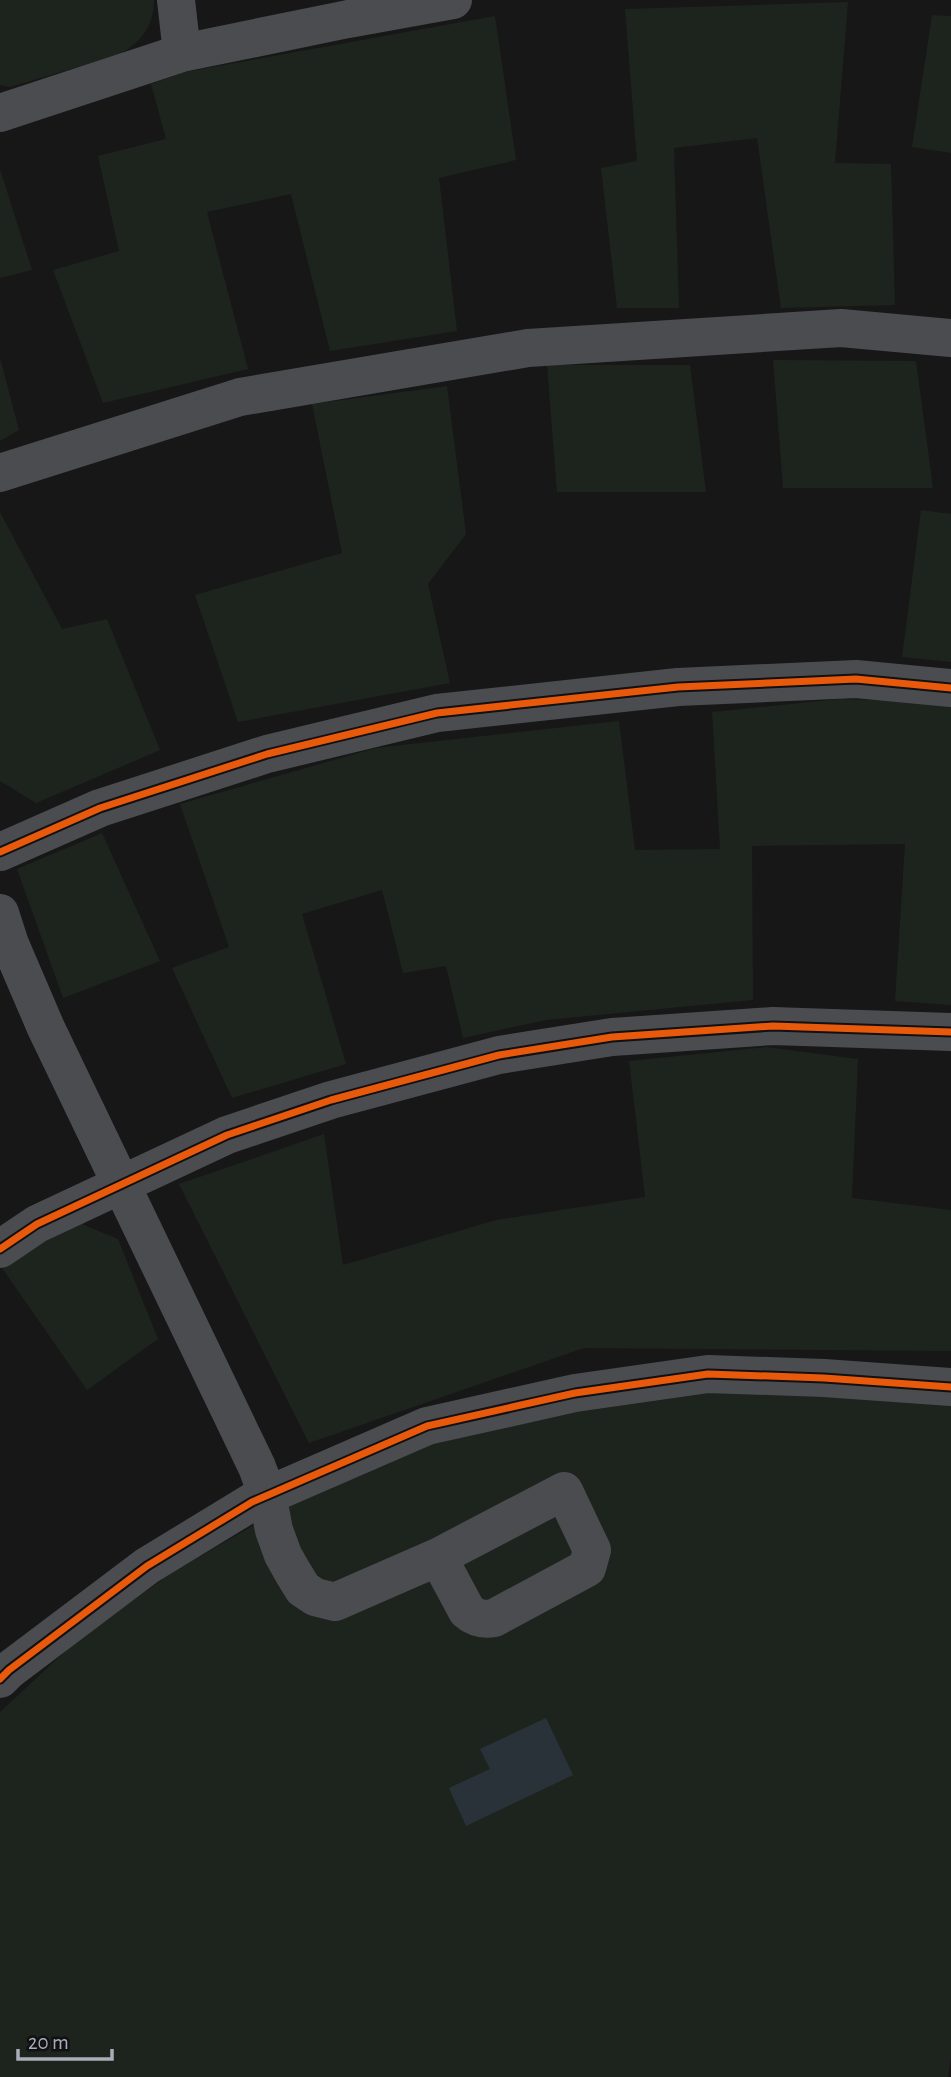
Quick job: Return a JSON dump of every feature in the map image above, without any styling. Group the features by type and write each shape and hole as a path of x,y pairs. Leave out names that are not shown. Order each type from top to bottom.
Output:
{"street":[{"path":"176,0 182,53"},
{"path":"0,113 182,53 453,0"},
{"path":"0,473 240,397 528,348 841,328 951,338"},
{"path":"0,852 100,808 254,758 437,713 678,687 856,679 951,688"},
{"path":"0,913 10,944 46,1028 257,1467 283,1555 303,1589 315,1597 335,1602 438,1557"},
{"path":"0,1249 37,1224 227,1135 331,1100 499,1055 612,1037 773,1026 951,1032"},
{"path":"0,1679 147,1566 252,1502 426,1426 575,1393 708,1374 824,1378 951,1387"}],"shaded area":[{"path":"0,0 154,0 152,18 145,32 134,45 119,55 10,87 0,85"},
{"path":"848,2 835,163 891,164 895,305 781,308 757,138 674,148 679,308 617,308 601,168 637,161 625,9"},
{"path":"932,15 951,16 951,153 912,147"},
{"path":"495,16 516,160 439,178 457,331 330,351 291,194 207,212 248,369 103,403 53,270 119,251 98,156 166,139 151,84 185,72"},
{"path":"0,169 32,270 0,278"},
{"path":"0,358 19,430 0,441"},
{"path":"773,360 916,361 933,488 783,488"},
{"path":"547,365 690,365 706,492 557,492"},
{"path":"447,386 466,534 428,584 450,683 238,722 195,595 342,553 312,404"},
{"path":"921,510 951,514 951,662 902,657"},
{"path":"0,512 62,629 107,619 160,750 36,803 0,781"},
{"path":"839,699 951,702 951,1005 895,1001 905,844 752,846 753,1000 546,1020 463,1038 446,966 403,973 382,890 302,914 346,1064 232,1098 172,968 229,947 180,804 376,748 619,721 635,850 720,849 712,712"},
{"path":"102,833 160,961 63,998 17,869"},
{"path":"766,1047 858,1059 852,1198 951,1210 951,1351 584,1348 309,1443 179,1184 324,1134 343,1265 496,1220 645,1197 629,1061"},
{"path":"77,1222 118,1239 158,1339 87,1390 2,1268"},
{"path":"777,1390 951,1398 951,2057 948,2077 0,2077 0,1712 73,1644 170,1574 271,1515 348,1476 437,1441 656,1395"},
{"path":"546,1718 573,1775 466,1826 449,1788 490,1769 480,1749"}],"cycle path":[{"path":"0,852 100,808 267,754 437,713 678,687 856,679 951,688"},
{"path":"0,1249 37,1224 227,1135 331,1100 499,1055 612,1037 773,1026 951,1032"},
{"path":"0,1679 147,1566 252,1502 427,1426 575,1393 708,1374 824,1378 951,1387"}]}
